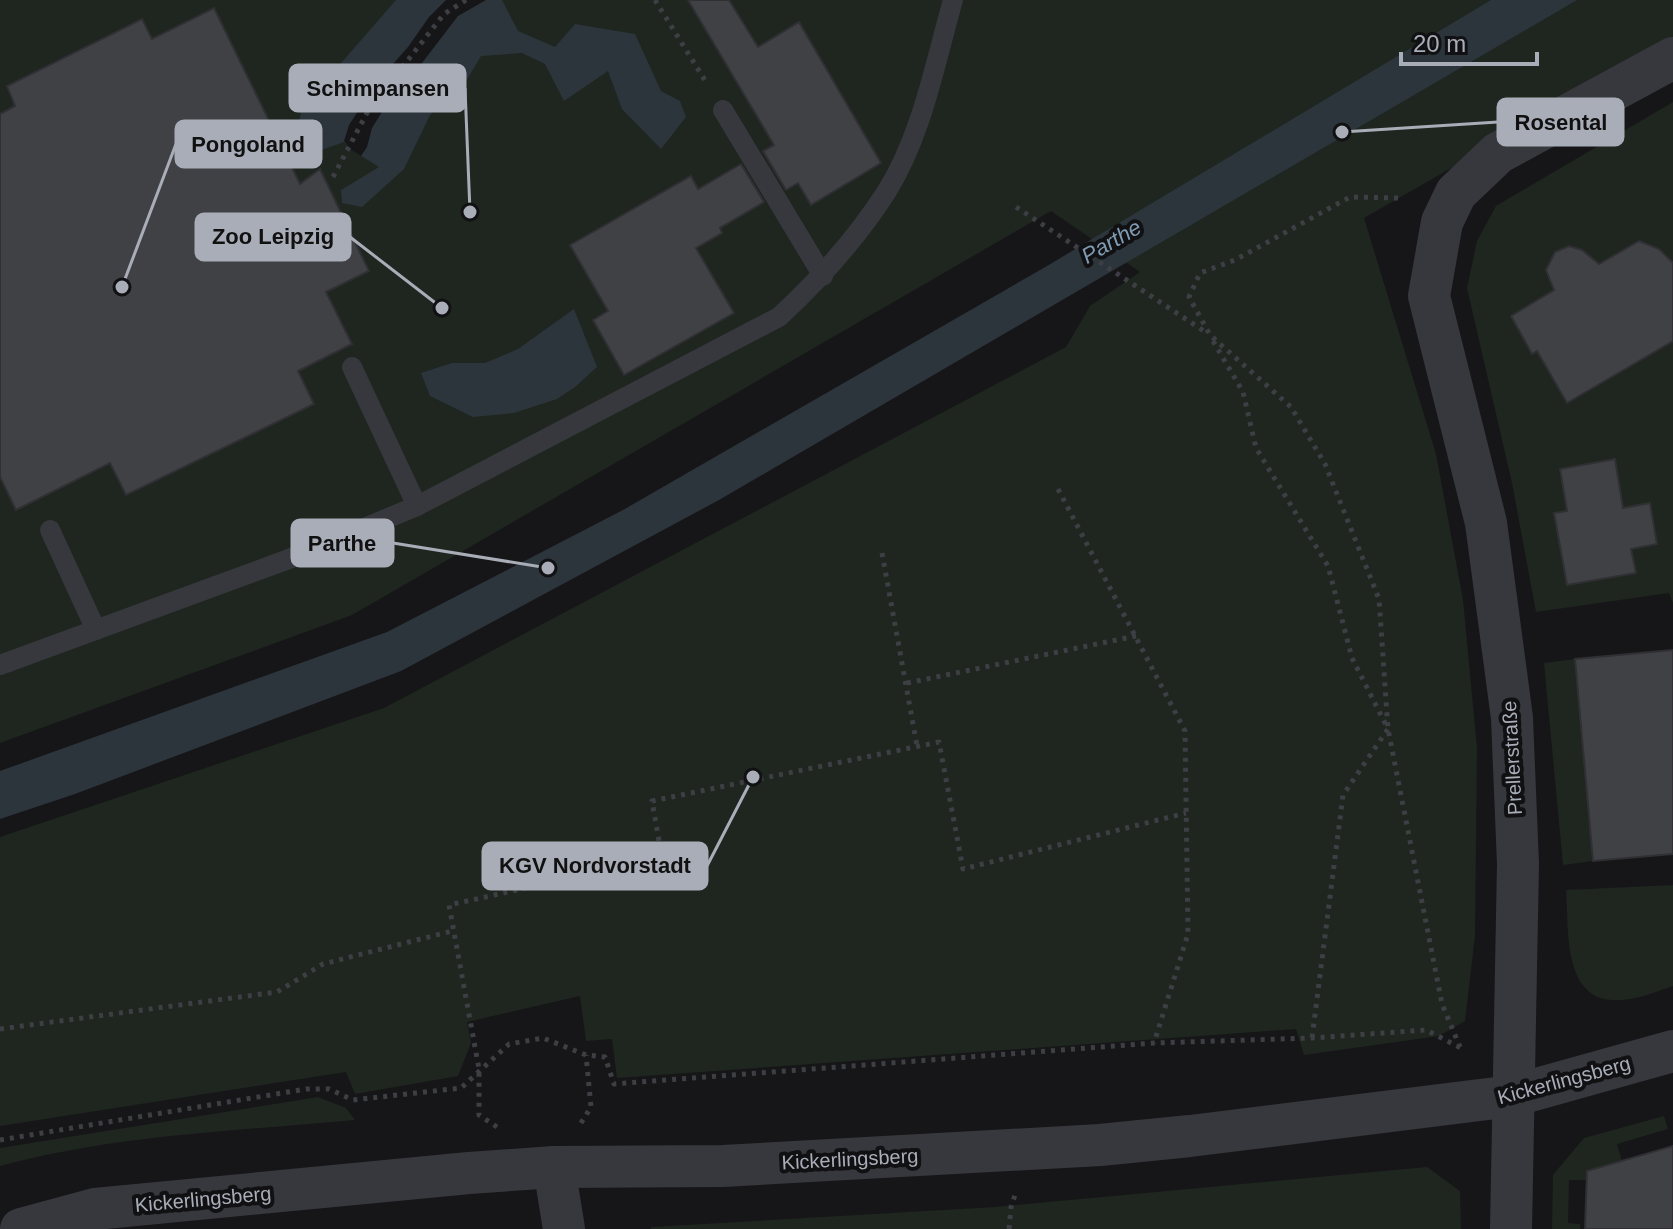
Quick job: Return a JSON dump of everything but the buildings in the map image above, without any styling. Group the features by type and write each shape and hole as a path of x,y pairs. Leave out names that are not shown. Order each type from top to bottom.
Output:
{"street":[{"name":"Prellerstraße","path":"1511,1229 1518,864 1512,718 1486,523 1429,296 1442,222 1456,193 1498,153 1673,58"},
{"name":"Kickerlingsberg","path":"21,1229 95,1209 554,1167 723,1166 1100,1145 1206,1135 1512,1096 1673,1051"},
{"path":"554,1167 564,1229"}],"lane":[{"path":"0,665 297,556 417,506 779,317 823,276 888,190 917,128 953,0"},
{"path":"723,110 823,276"},
{"path":"352,367 417,506"},
{"path":"50,530 96,630"}],"path":[{"path":"333,177 368,111 444,14 466,0"},
{"path":"655,0 723,110"},
{"path":"1388,729 1352,658 1328,566 1256,448 1243,392 1189,297 1200,273 1235,260 1350,197 1398,198"},
{"path":"0,1140 306,1089 329,1089 353,1100 461,1088 509,1044 543,1038 586,1055 605,1057 614,1084 1154,1043 1312,1038 1426,1030 1461,1048 1442,1004 1388,729 1379,599 1325,464 1291,407 1210,335 1016,207"},
{"path":"1058,489 1185,731 1188,934 1154,1043"},
{"path":"882,553 917,746"},
{"path":"907,683 1136,636"},
{"path":"1312,1038 1318,1010 1343,795 1388,729"},
{"path":"479,1115 479,1069 449,905 662,858 652,801 939,742 963,869 1186,813"},
{"path":"0,1029 277,992 323,964 452,931"},
{"path":"586,1055 591,1107"}],"shaded area":[{"path":"0,0 1673,0 1673,41 1364,218 1436,454 1463,600 1477,748 1475,936 1465,1021 1439,1036 1304,1055 1296,1029 617,1078 612,1039 586,1041 580,996 467,1022 471,1043 458,1076 355,1094 346,1072 0,1126 0,837 384,708 1066,347 1090,306 1140,272 1051,211 352,615 0,743"},
{"path":"1673,102 1673,603 1669,593 1536,612 1512,483 1467,288 1477,241 1496,206"},
{"path":"1575,659 1593,861 1563,865 1544,663"},
{"path":"1673,885 1673,986 1627,1000 1596,996 1584,987 1571,957 1566,890"},
{"path":"318,1097 346,1108 355,1120 132,1141 87,1147 0,1166 0,1148"},
{"path":"1664,1116 1668,1129 1617,1144 1622,1161 1587,1180 1569,1180 1568,1223 1580,1224 1580,1229 1552,1229 1553,1175 1584,1138"},
{"path":"1427,1167 1460,1191 1461,1229 650,1229 995,1207"}],"water":[{"path":"396,0 502,0 518,31 555,47 575,24 635,34 661,91 680,101 686,117 661,149 622,109 608,71 564,101 545,64 522,53 481,56 465,83 430,115 404,169 362,207 342,203 341,190 379,167 344,142 310,154 297,131 302,108"},
{"path":"1491,0 1577,0 719,500 401,671 75,794 0,819 0,771 387,632 623,510 1047,266"},
{"path":"574,309 597,367 557,399 514,413 473,417 430,396 421,373 452,363 485,363 518,349"}],"pier":[{"path":"446,0 486,0 458,16 409,80 395,91 372,128 361,156 344,141 349,125 377,82"}],"place":[{"name":"Rosental","path":"1342,132"},
{"name":"Schimpansen","path":"470,212"},
{"name":"Pongoland","path":"122,287"},
{"name":"Zoo Leipzig","path":"442,308"},
{"name":"Parthe","path":"548,568"},
{"name":"KGV Nordvorstadt","path":"753,777"}]}
